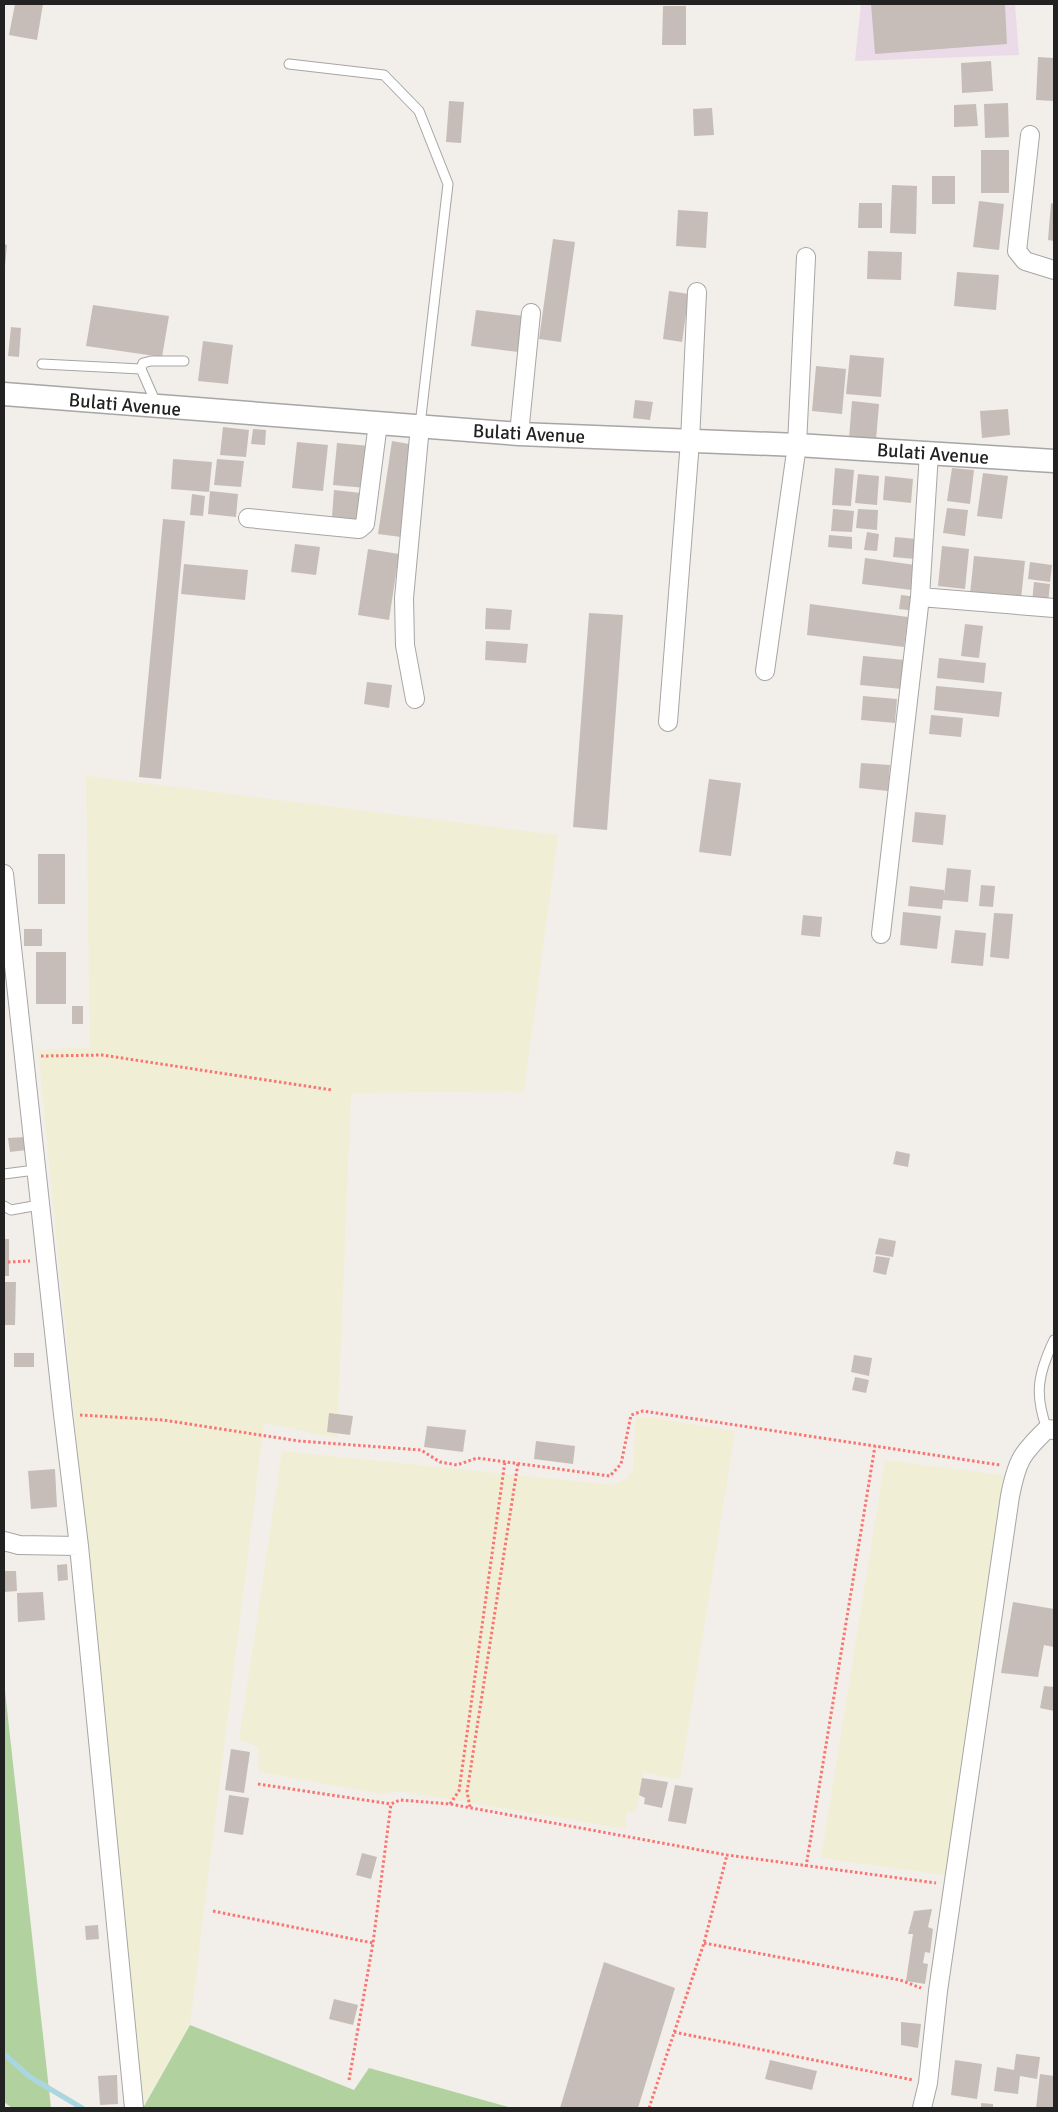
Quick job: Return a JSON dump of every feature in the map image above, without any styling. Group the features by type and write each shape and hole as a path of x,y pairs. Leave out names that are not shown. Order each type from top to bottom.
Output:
{"street":[{"path":"1030,135 1017,251 1025,261 1054,270"},
{"path":"765,670 797,445 806,256"},
{"path":"668,722 690,441 698,292"},
{"path":"519,434 531,313"},
{"name":"Bulati Avenue","path":"4,394 519,434 797,445 1054,461"},
{"path":"248,518 360,528 365,524 378,423"},
{"path":"415,699 406,645 404,598 420,426"},
{"path":"881,934 920,597 929,453"},
{"path":"920,597 1054,608"},
{"path":"4,874 62,1414 79,1546 134,2108"},
{"path":"922,2108 928,2083 938,1992 1010,1496 1016,1467 1029,1447 1050,1430"},
{"path":"4,1540 19,1545 79,1546"}],"lane":[{"path":"288,64 384,75 418,111 441,162 448,184 420,426"},
{"path":"141,369 144,363 150,360 184,361"},
{"path":"42,364 141,369"},
{"path":"141,369 158,407"},
{"path":"4,1174 35,1170"},
{"path":"4,1206 11,1210 39,1205"},
{"path":"1050,1430 1039,1409 1039,1378 1054,1340"}],"path":[{"path":"23,1056 102,1055 332,1090"},
{"path":"62,1414 162,1420 300,1441 421,1450 440,1462 457,1465 477,1458 610,1476 621,1464 631,1415 643,1411 1016,1467"},
{"path":"806,1867 875,1446"},
{"path":"450,1804 459,1791 506,1461"},
{"path":"470,1807 467,1792 518,1463"},
{"path":"258,1784 391,1804 400,1800 450,1804 728,1855 954,1886"},
{"path":"349,2080 373,1943 391,1804"},
{"path":"649,2108 704,1942 728,1855"},
{"path":"213,1911 373,1943"},
{"path":"704,1942 900,1980 916,1987 938,1992"},
{"path":"674,2032 928,2083"}],"shaded area":[{"path":"861,4 1015,4 1019,55 855,61"}],"green space":[{"path":"86,776 558,835 524,1091 351,1093 337,1438 264,1423 190,2025 142,2106 38,1050 90,1047"},
{"path":"647,1417 735,1431 680,1780 643,1772 636,1811 626,1813 626,1829 399,1791 383,1794 259,1772 258,1747 239,1740 282,1451 613,1485 626,1479 633,1471 636,1419"},
{"path":"885,1460 1010,1476 945,1875 821,1858"},
{"path":"4,1682 51,2108 12,2108 4,2102"},
{"path":"190,2025 354,2090 369,2068 512,2108 143,2108"}],"building":[{"path":"15,4 43,4 37,40 9,35"},
{"path":"871,4 1005,4 1007,44 875,54"},
{"path":"663,6 686,6 686,45 662,45"},
{"path":"1038,57 1054,58 1054,101 1036,100"},
{"path":"991,61 993,91 962,93 961,63"},
{"path":"449,101 464,102 461,143 446,142"},
{"path":"1008,103 1009,137 985,138 984,104"},
{"path":"976,104 978,126 954,127 954,105"},
{"path":"712,108 714,135 694,136 693,109"},
{"path":"981,150 1009,150 1009,193 981,193"},
{"path":"932,176 955,176 955,204 932,204"},
{"path":"892,185 917,186 916,234 890,233"},
{"path":"979,201 1004,204 999,250 973,247"},
{"path":"859,203 882,203 882,228 858,228"},
{"path":"1051,203 1054,204 1054,241 1048,240"},
{"path":"678,210 708,212 706,248 676,246"},
{"path":"553,239 575,242 561,342 539,339"},
{"path":"4,244 7,245 5,266 4,266"},
{"path":"868,251 902,252 901,280 867,279"},
{"path":"957,272 999,275 996,310 954,306"},
{"path":"669,291 689,294 682,342 663,339"},
{"path":"93,305 169,316 162,357 86,346"},
{"path":"476,310 524,316 519,352 471,346"},
{"path":"11,327 21,328 19,357 8,356"},
{"path":"203,341 233,345 228,384 198,381"},
{"path":"850,355 884,358 881,397 846,394"},
{"path":"816,366 846,369 842,414 812,411"},
{"path":"635,400 653,402 650,420 633,418"},
{"path":"852,401 879,404 876,440 849,438"},
{"path":"1008,409 1010,435 982,438 980,411"},
{"path":"223,427 249,430 246,457 220,455"},
{"path":"253,429 266,430 265,445 251,444"},
{"path":"392,441 415,445 401,537 378,534"},
{"path":"297,442 328,445 323,491 292,488"},
{"path":"337,443 370,446 366,488 333,485"},
{"path":"173,459 212,462 209,492 171,489"},
{"path":"217,459 244,461 241,487 214,485"},
{"path":"835,468 854,470 851,506 832,505"},
{"path":"952,468 974,470 970,504 947,501"},
{"path":"983,473 1008,476 1002,519 977,516"},
{"path":"858,474 879,476 877,505 855,503"},
{"path":"885,476 913,479 911,503 883,500"},
{"path":"334,490 361,493 358,520 332,517"},
{"path":"210,491 238,494 236,517 208,514"},
{"path":"192,494 205,496 203,516 190,515"},
{"path":"947,508 968,510 965,536 943,533"},
{"path":"833,509 854,511 852,532 831,531"},
{"path":"858,509 878,510 877,530 856,528"},
{"path":"163,519 185,521 161,779 139,777"},
{"path":"867,532 879,534 877,551 864,550"},
{"path":"829,535 852,537 852,549 828,547"},
{"path":"895,537 917,539 915,559 893,557"},
{"path":"295,544 320,547 316,575 291,572"},
{"path":"942,546 969,549 965,589 938,586"},
{"path":"368,549 399,554 389,620 358,615"},
{"path":"974,556 1025,561 1021,599 970,594"},
{"path":"865,558 915,565 912,590 862,584"},
{"path":"1030,562 1052,565 1050,582 1028,579"},
{"path":"184,564 248,570 245,600 181,594"},
{"path":"1034,582 1050,584 1048,604 1032,602"},
{"path":"901,595 917,597 916,611 899,609"},
{"path":"810,604 908,617 904,647 807,635"},
{"path":"486,608 512,610 510,630 485,629"},
{"path":"589,613 623,615 607,830 573,827"},
{"path":"965,624 983,626 979,658 961,656"},
{"path":"486,641 528,644 526,663 485,660"},
{"path":"863,656 905,660 902,689 860,685"},
{"path":"939,658 986,663 984,683 937,678"},
{"path":"367,682 392,685 389,708 364,704"},
{"path":"936,686 1002,692 999,717 934,710"},
{"path":"863,696 897,699 895,723 861,720"},
{"path":"931,715 963,718 961,737 929,734"},
{"path":"861,763 890,765 888,791 859,788"},
{"path":"709,779 741,783 731,856 699,852"},
{"path":"915,812 946,815 943,845 912,842"},
{"path":"38,854 65,854 65,904 38,904"},
{"path":"947,868 971,870 968,902 943,900 942,909 908,906 910,886 944,890 944,895"},
{"path":"981,885 995,886 993,907 979,906"},
{"path":"903,912 941,916 937,949 900,945"},
{"path":"994,913 1013,914 1009,959 990,957"},
{"path":"803,915 822,917 820,937 801,935"},
{"path":"24,929 42,929 42,946 24,946"},
{"path":"955,930 986,933 983,966 951,963"},
{"path":"36,952 66,952 66,1004 36,1004"},
{"path":"72,1006 83,1006 83,1024 72,1024"},
{"path":"25,1137 27,1150 10,1152 8,1138"},
{"path":"896,1151 910,1154 908,1167 893,1164"},
{"path":"879,1238 896,1241 893,1257 875,1254"},
{"path":"4,1239 9,1239 9,1276 4,1276"},
{"path":"876,1256 890,1258 886,1275 873,1272"},
{"path":"4,1282 16,1282 15,1325 4,1325"},
{"path":"14,1353 34,1353 34,1367 14,1367"},
{"path":"854,1355 872,1358 869,1376 851,1372"},
{"path":"855,1377 869,1380 866,1393 852,1390"},
{"path":"329,1413 353,1416 350,1435 327,1432"},
{"path":"427,1426 466,1430 463,1452 424,1447"},
{"path":"536,1441 575,1446 573,1464 534,1459"},
{"path":"55,1469 57,1507 31,1509 28,1471"},
{"path":"67,1564 68,1580 58,1581 57,1565"},
{"path":"4,1571 16,1571 17,1591 4,1592"},
{"path":"43,1592 45,1620 18,1622 17,1593"},
{"path":"1013,1602 1054,1609 1054,1647 1044,1645 1038,1677 1001,1673"},
{"path":"1044,1686 1054,1687 1054,1711 1040,1708"},
{"path":"231,1749 250,1752 244,1793 225,1790"},
{"path":"642,1778 668,1782 662,1808 644,1804 645,1798 639,1795"},
{"path":"675,1785 693,1788 686,1824 668,1821"},
{"path":"229,1795 249,1798 243,1835 224,1832"},
{"path":"362,1853 377,1857 371,1879 356,1875"},
{"path":"932,1909 928,1927 933,1929 930,1953 925,1952 923,1963 928,1964 925,1984 906,1981 913,1934 908,1934 914,1911"},
{"path":"98,1925 99,1939 86,1940 85,1926"},
{"path":"604,1962 675,1988 638,2108 560,2108"},
{"path":"334,1999 358,2005 353,2025 329,2019"},
{"path":"901,2022 921,2024 918,2048 901,2045"},
{"path":"1016,2054 1040,2057 1037,2079 1020,2076 1018,2094 994,2091 997,2067 1014,2070"},
{"path":"770,2060 817,2071 812,2090 765,2079"},
{"path":"955,2060 982,2064 977,2099 951,2095"},
{"path":"1040,2074 1054,2076 1054,2108 1036,2108"},
{"path":"117,2075 118,2104 100,2105 98,2076"},
{"path":"981,2103 993,2104 993,2108 981,2108"}],"waterway":[{"path":"4,2054 30,2077 82,2108"}]}
